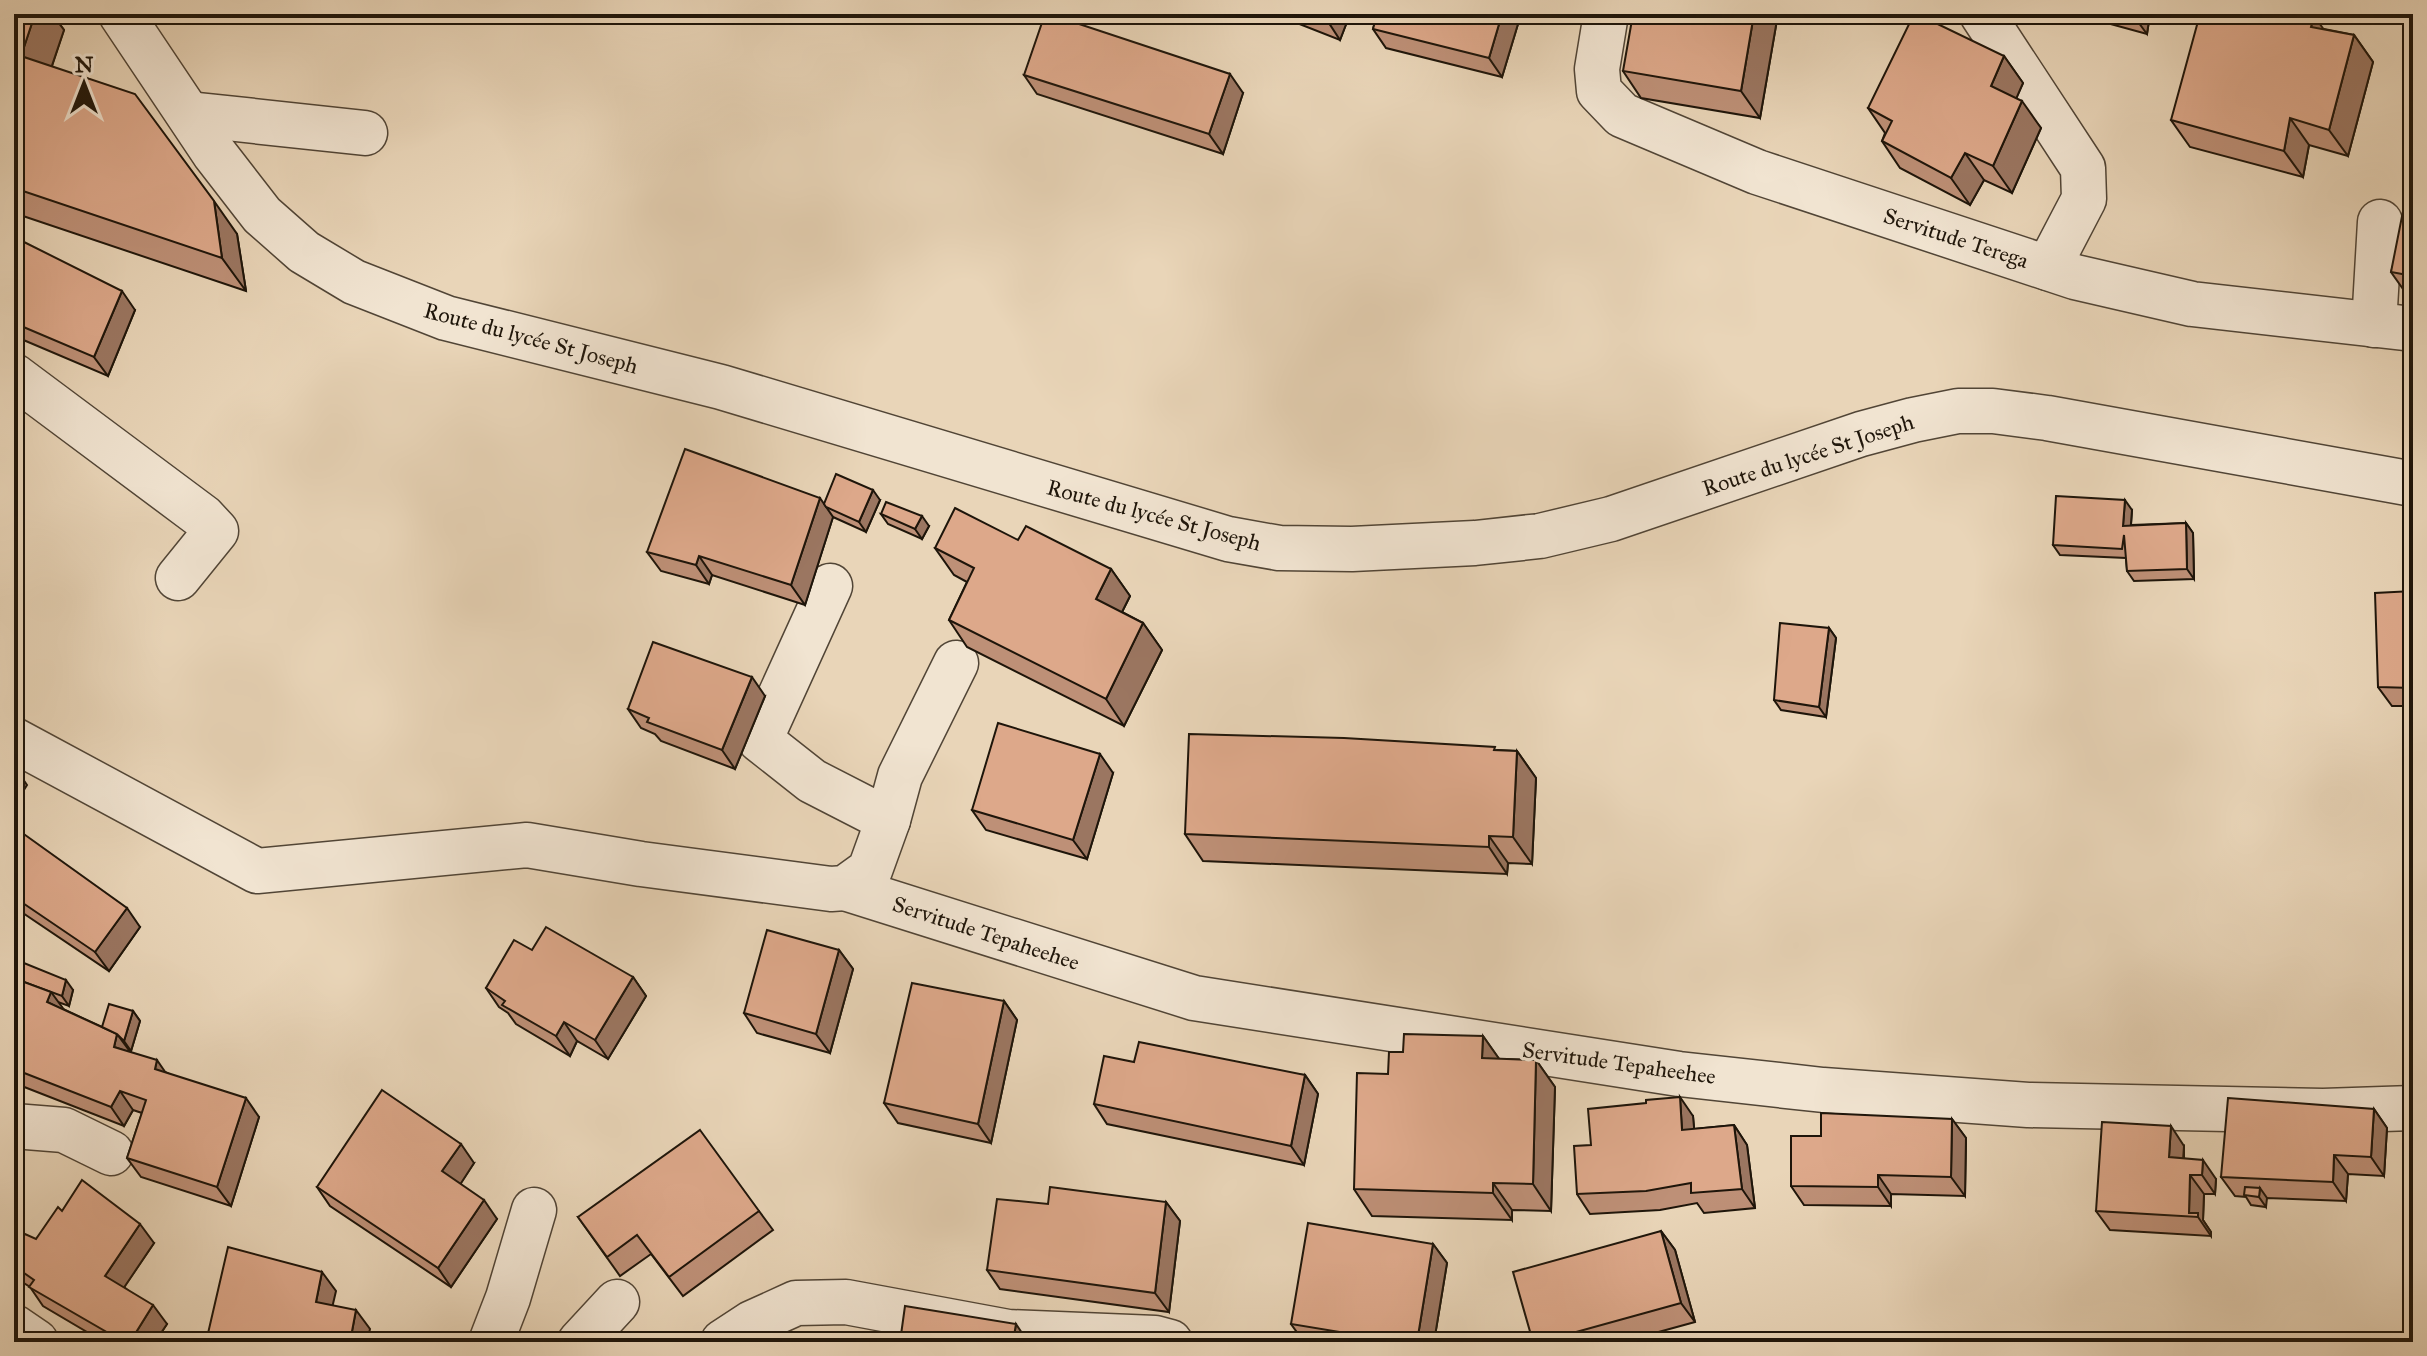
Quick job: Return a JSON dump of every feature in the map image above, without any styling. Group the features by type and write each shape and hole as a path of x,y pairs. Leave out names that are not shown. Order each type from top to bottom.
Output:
{"street":[{"name":"Route du lycée St Joseph","path":"121,14 214,153 265,218 304,252 367,288 446,318 721,387 1172,523 1253,544 1279,548 1366,549 1540,536 1611,519 1861,434 1958,411 1993,411 2047,418 2413,484"},
{"name":"Servitude Terega","path":"1606,14 1597,83 1599,91 1622,115 1757,172 2048,268 2192,304 2394,327"},
{"path":"1982,14 2083,168 2084,199 2048,268"},
{"path":"189,114 365,133"},
{"path":"2380,222 2394,327"},
{"path":"14,376 203,517 216,531 178,578"},
{"path":"830,586 760,740 812,781 888,820"},
{"path":"845,888 870,870 900,776 956,663"},
{"name":"Servitude Tepaheehee","path":"14,740 257,871 527,845 641,864 831,889 845,888 1194,998 1679,1074 1887,1096 2028,1105 2323,1111 2413,1108"},
{"path":"14,1126 64,1130 111,1153"},
{"path":"491,1342 508,1298 534,1210"},
{"path":"580,1342 617,1302"},
{"path":"723,1342 752,1323 796,1303 846,1302 1008,1332 1155,1338 1170,1342"},
{"path":"14,1327 36,1342"}],"building":[{"path":"14,14 35,14 21,56 135,94 214,201 222,258 14,188"},
{"path":"1045,14 1230,74 1209,134 1024,75"},
{"path":"1310,14 1329,14 1327,20"},
{"path":"1377,14 1502,14 1489,58 1373,29"},
{"path":"1633,14 1754,14 1741,91 1623,71"},
{"path":"1914,14 2004,56 1991,86 2022,101 1993,166 1965,153 1951,178 1882,141 1892,121 1868,108"},
{"path":"2200,14 2308,14 2314,16 2311,27 2354,35 2329,130 2290,118 2284,151 2171,120"},
{"path":"2406,196 2413,197 2413,276 2391,272"},
{"path":"18,239 122,291 94,357 14,323 14,245"},
{"path":"685,449 820,498 791,585 699,556 696,565 647,552"},
{"path":"836,474 873,490 859,522 824,504"},
{"path":"2056,496 2125,500 2123,526 2186,523 2187,569 2127,571 2124,535 2122,549 2053,545"},
{"path":"886,502 922,516 915,529 881,514"},
{"path":"955,508 1018,540 1026,526 1111,569 1096,599 1143,623 1106,699 949,620 974,568 935,548"},
{"path":"2413,591 2413,688 2378,687 2375,593"},
{"path":"1780,623 1829,628 1819,707 1774,700"},
{"path":"653,642 752,677 722,750 647,722 649,718 628,709"},
{"path":"998,723 1100,754 1073,840 972,810"},
{"path":"1189,734 1344,738 1517,751 1513,837 1489,836 1489,847 1185,834"},
{"path":"14,827 127,908 95,952 14,897"},
{"path":"546,927 633,977 595,1040 564,1022 556,1036 502,1005 505,1001 486,988 514,940 532,950"},
{"path":"767,930 839,950 816,1034 744,1013"},
{"path":"14,959 66,980 62,996 16,979 14,985"},
{"path":"16,979 51,992 47,1002 117,1034 114,1047 157,1060 155,1069 246,1098 217,1187 127,1158 146,1100 120,1091 111,1107 14,1069"},
{"path":"912,983 1004,1001 978,1124 884,1103"},
{"path":"109,1004 133,1011 124,1041 102,1027"},
{"path":"1404,1034 1483,1036 1482,1058 1536,1060 1533,1184 1493,1183 1493,1193 1354,1189 1357,1073 1388,1074 1389,1052 1403,1052"},
{"path":"1139,1042 1305,1075 1291,1146 1094,1104 1104,1056 1134,1062"},
{"path":"382,1090 461,1144 442,1171 484,1200 438,1268 317,1187"},
{"path":"1680,1097 1682,1130 1734,1125 1742,1189 1691,1193 1691,1183 1646,1191 1577,1194 1574,1146 1591,1145 1588,1109"},
{"path":"2228,1098 2374,1109 2371,1157 2334,1155 2333,1182 2221,1177"},
{"path":"1821,1113 1952,1119 1951,1177 1878,1175 1878,1187 1791,1186 1791,1136 1821,1136"},
{"path":"2102,1122 2171,1126 2169,1157 2203,1160 2202,1175 2190,1175 2189,1213 2198,1213 2198,1217 2096,1211"},
{"path":"700,1130 759,1211 669,1277 637,1235 607,1257 578,1217"},
{"path":"82,1180 140,1224 105,1276 153,1305 130,1342 124,1342 29,1287 34,1280 14,1266 14,1248 25,1234 36,1239 58,1207 62,1211"},
{"path":"1050,1187 1166,1202 1155,1293 987,1270 997,1199 1048,1204"},
{"path":"2245,1187 2260,1188 2259,1197 2244,1195"},
{"path":"1308,1223 1433,1244 1417,1342 1400,1342 1291,1324"},
{"path":"1661,1231 1681,1303 1533,1342 1513,1272"},
{"path":"228,1247 322,1272 316,1302 356,1310 350,1342 206,1342"},
{"path":"905,1306 1016,1324 1013,1342 900,1342"}]}
